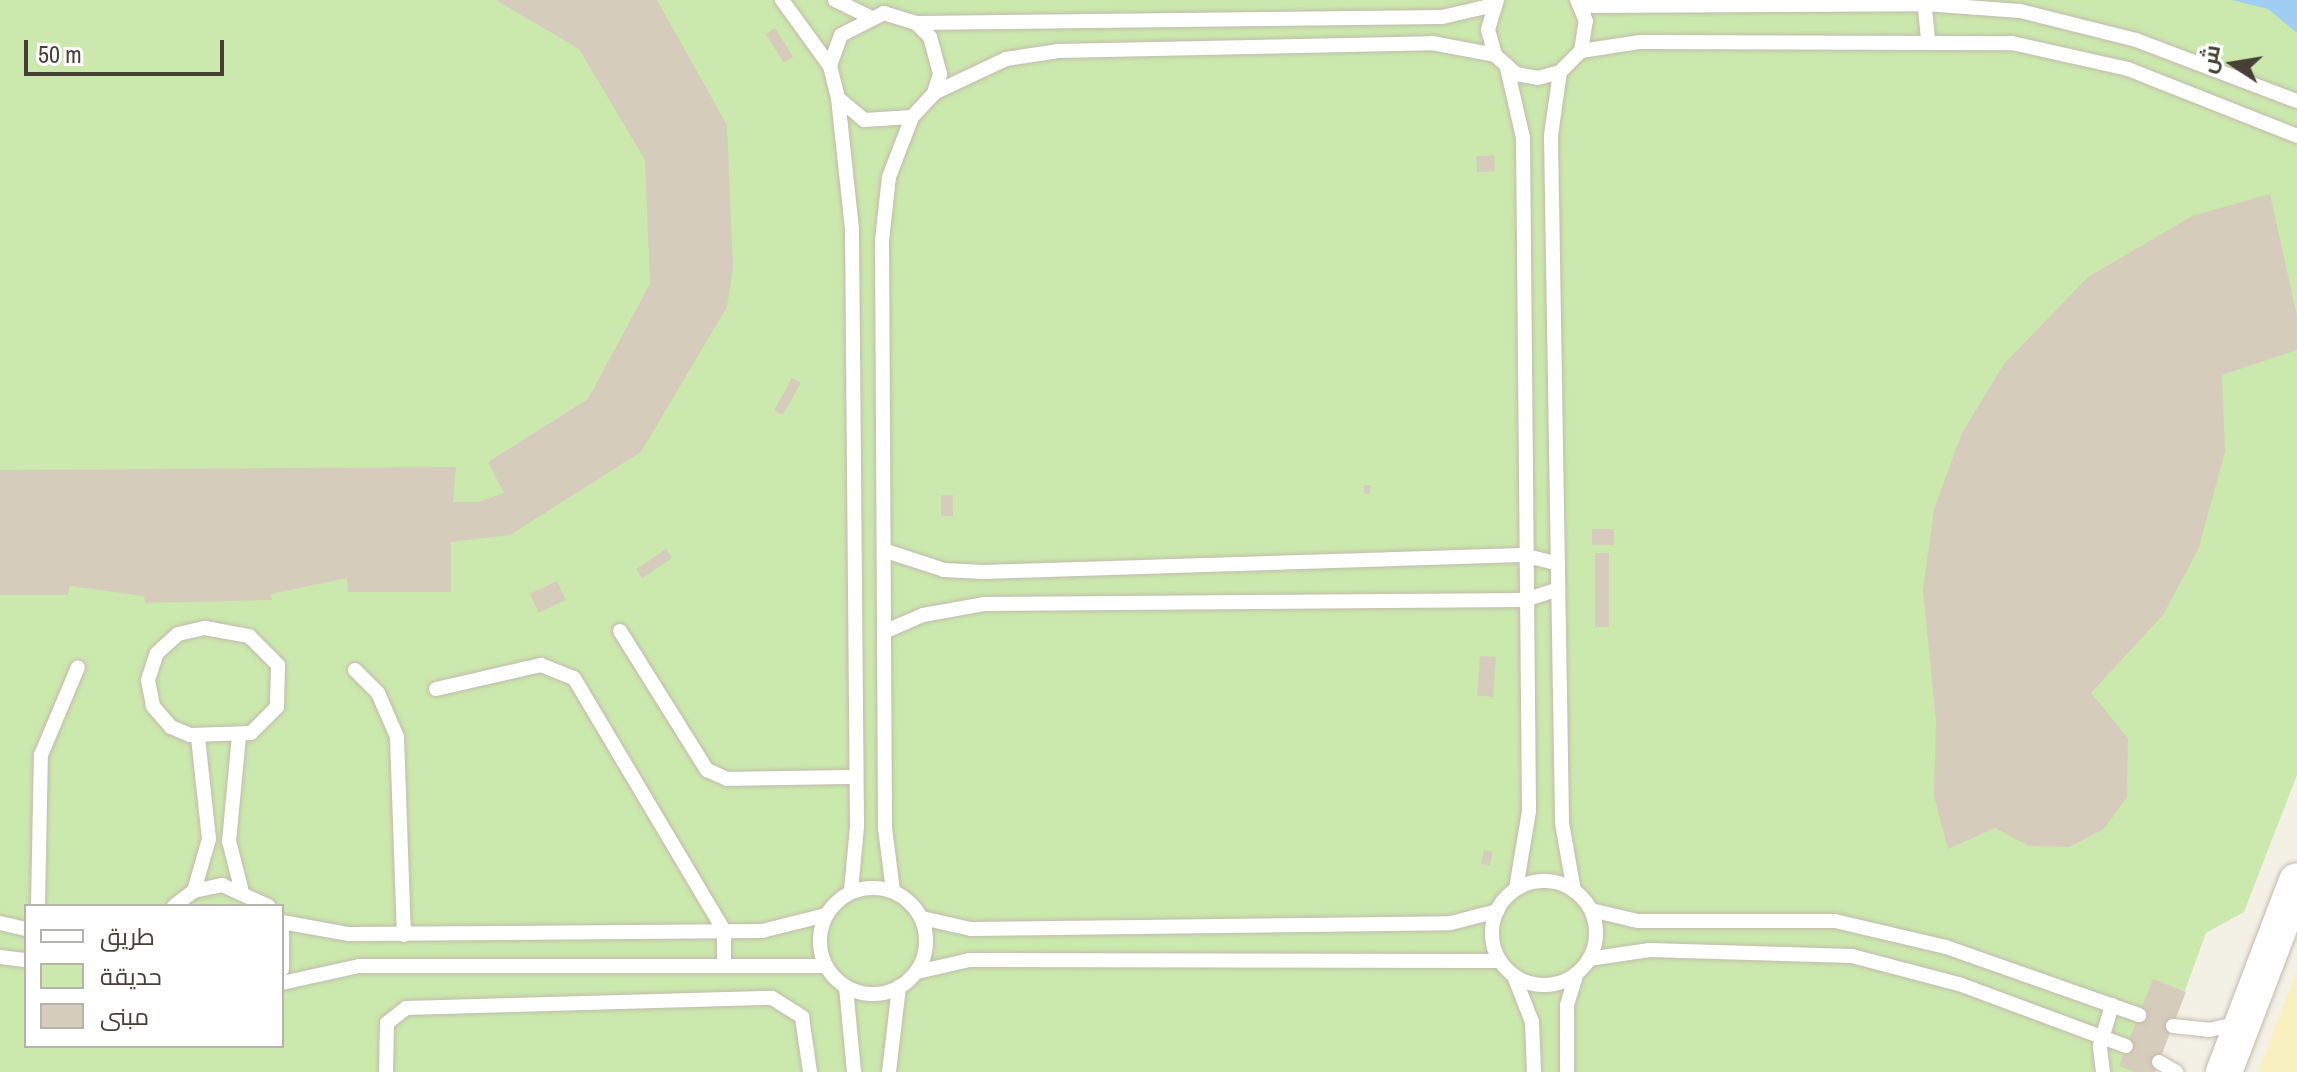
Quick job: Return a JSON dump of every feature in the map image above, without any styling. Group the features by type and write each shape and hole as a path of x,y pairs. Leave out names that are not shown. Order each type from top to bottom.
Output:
{"street":[{"path":"2224,1072 2297,881"}],"lane":[{"path":"284,922 404,935 789,929 826,915 851,891 856,777 852,229 838,98 830,66 782,0"},
{"path":"835,0 868,16 916,23 1442,17 1496,2"},
{"path":"1496,2 1488,30 1495,55 1507,68 1527,77 1560,72 1581,51 1620,42 1928,37 2092,59 2297,136"},
{"path":"1925,2 1928,37"},
{"path":"1581,51 1579,3 1925,2 2070,21 2297,101"},
{"path":"830,66 841,35 868,16"},
{"path":"916,23 938,55 934,93"},
{"path":"1495,55 1432,43 1058,51 1006,59 934,93 912,117 883,220 885,845 893,891 922,918 971,929 1463,922 1497,911"},
{"path":"1507,68 1523,138 1523,555 1529,811 1516,889 1497,911 1492,927 1500,961 1514,976 1532,1022 1534,1072"},
{"path":"1560,72 1551,135 1558,589 1562,823 1574,891"},
{"path":"838,98 864,120 912,117"},
{"path":"886,551 944,570 983,572 1523,555 1558,564"},
{"path":"886,631 923,615 985,604 1525,600 1558,589"},
{"path":"205,628 249,636 278,665 277,707 261,726 239,736 198,737 160,718 148,680 166,642 205,628"},
{"path":"620,631 707,770 727,779 856,777"},
{"path":"436,689 541,665 567,672 724,931 724,963"},
{"path":"38,904 41,755 78,667"},
{"path":"355,670 378,693 397,737 404,935"},
{"path":"239,736 229,841 241,888"},
{"path":"194,891 209,839 198,737"},
{"path":"1516,889 1546,881 1574,891 1591,910 1638,921 1835,921 1946,947 2139,1015"},
{"path":"177,904 194,891 241,888 265,904"},
{"path":"851,891 893,891"},
{"path":"1567,1072 1567,1005 1576,975 1589,959 1591,910"},
{"path":"826,915 820,940 826,966 846,987 873,994 899,987 917,972 926,952 922,918"},
{"path":"0,923 24,929"},
{"path":"1589,959 1679,950 1852,956 1915,970 2102,1034 2126,1046"},
{"path":"0,957 24,960"},
{"path":"917,972 970,960 1500,961"},
{"path":"284,983 359,966 724,963 826,966"},
{"path":"1514,976 1545,985 1576,975"},
{"path":"846,987 854,1072"},
{"path":"889,1072 899,987"},
{"path":"386,1072 387,1023 406,1008 772,998 802,1017 810,1072"},
{"path":"2103,1072 2102,1034 2112,1005"},
{"path":"2173,1026 2209,1030 2243,1021"},
{"path":"2159,1062 2176,1072"}],"green space":[{"path":"0,0 2297,0 2297,775 2244,912 2206,933 2155,1072 0,1072"}],"sand":[{"path":"2297,970 2297,1072 2258,1072"}],"water":[{"path":"2232,0 2297,0 2297,33 2268,9"}],"building":[{"path":"496,0 657,0 727,125 733,268 727,307 641,452 510,535 451,542 451,592 348,592 347,578 271,594 272,600 145,603 144,596 70,586 68,595 0,595 0,470 456,467 453,502 479,502 504,493 488,462 588,399 650,284 645,160 579,49"},
{"path":"775,28 793,57 784,63 766,34"},
{"path":"1494,155 1495,171 1477,172 1476,156"},
{"path":"2270,194 2297,316 2297,350 2222,375 2225,452 2198,550 2163,615 2091,693 2128,738 2127,797 2104,829 2069,847 2029,846 1995,828 1948,849 1934,796 1936,721 1923,590 1934,509 1962,433 2004,364 2088,277 2192,216"},
{"path":"792,378 801,383 783,415 774,410"},
{"path":"1364,485 1371,485 1370,494 1364,494"},
{"path":"941,495 953,495 953,516 941,516"},
{"path":"1592,529 1614,529 1614,545 1592,545"},
{"path":"666,549 672,558 642,578 636,569"},
{"path":"1595,553 1609,553 1609,627 1595,627"},
{"path":"557,581 566,600 539,613 530,594"},
{"path":"1480,656 1496,657 1493,697 1477,696"},
{"path":"1484,850 1493,852 1490,866 1481,864"},
{"path":"2153,979 2186,992 2155,1072 2135,1072 2119,1066"}]}
